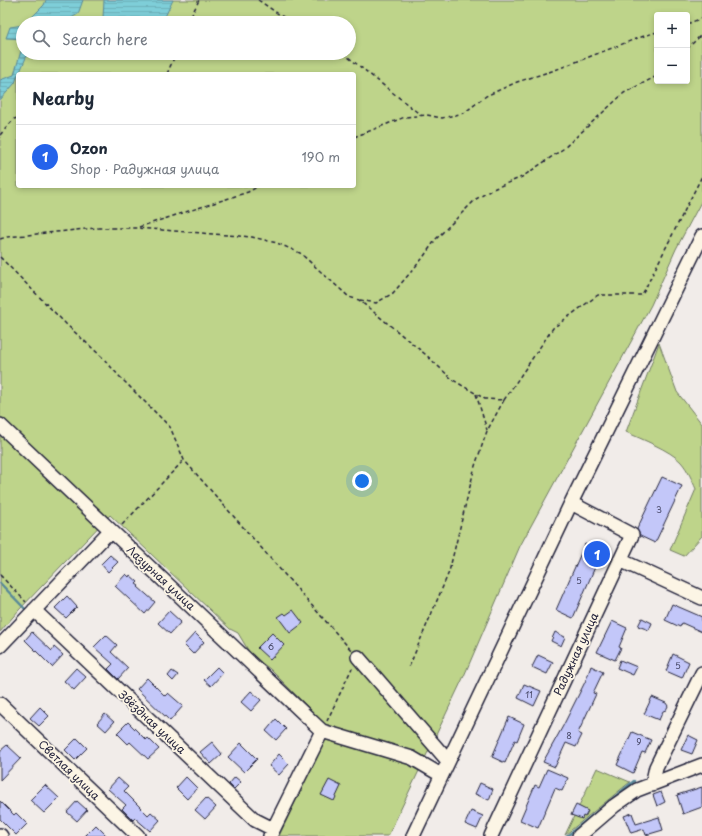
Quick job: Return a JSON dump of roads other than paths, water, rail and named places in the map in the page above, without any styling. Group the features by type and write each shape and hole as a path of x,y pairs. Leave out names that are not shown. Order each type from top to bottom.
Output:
{"street":[{"path":"413,836 571,503 702,236"},
{"name":"Лазурная улица","path":"0,425 322,731"},
{"name":"Радужная улица","path":"491,836 632,535 571,503"},
{"path":"0,646 106,535 114,534"},
{"path":"620,560 702,598"},
{"name":"Звёздная улица","path":"34,610 255,820 272,833"},
{"path":"358,657 448,761"},
{"path":"652,785 656,767 702,673"},
{"name":"Светлая улица","path":"0,704 138,836"},
{"path":"272,833 322,731 412,758 441,775"},
{"path":"579,836 614,806 637,790 702,765"}],"water":[{"path":"46,0 83,0 78,14 75,16 33,16 44,5"},
{"path":"104,0 173,0 165,16 103,16"},
{"path":"16,26 16,39 6,38 10,27"},
{"path":"18,60 25,60 20,72 16,72 15,83 0,100 0,80 14,75"}],"waterway":[{"path":"0,583 27,611"},
{"path":"567,836 634,781"}],"place":[{"name":"Ozon","path":"597,554"}]}
